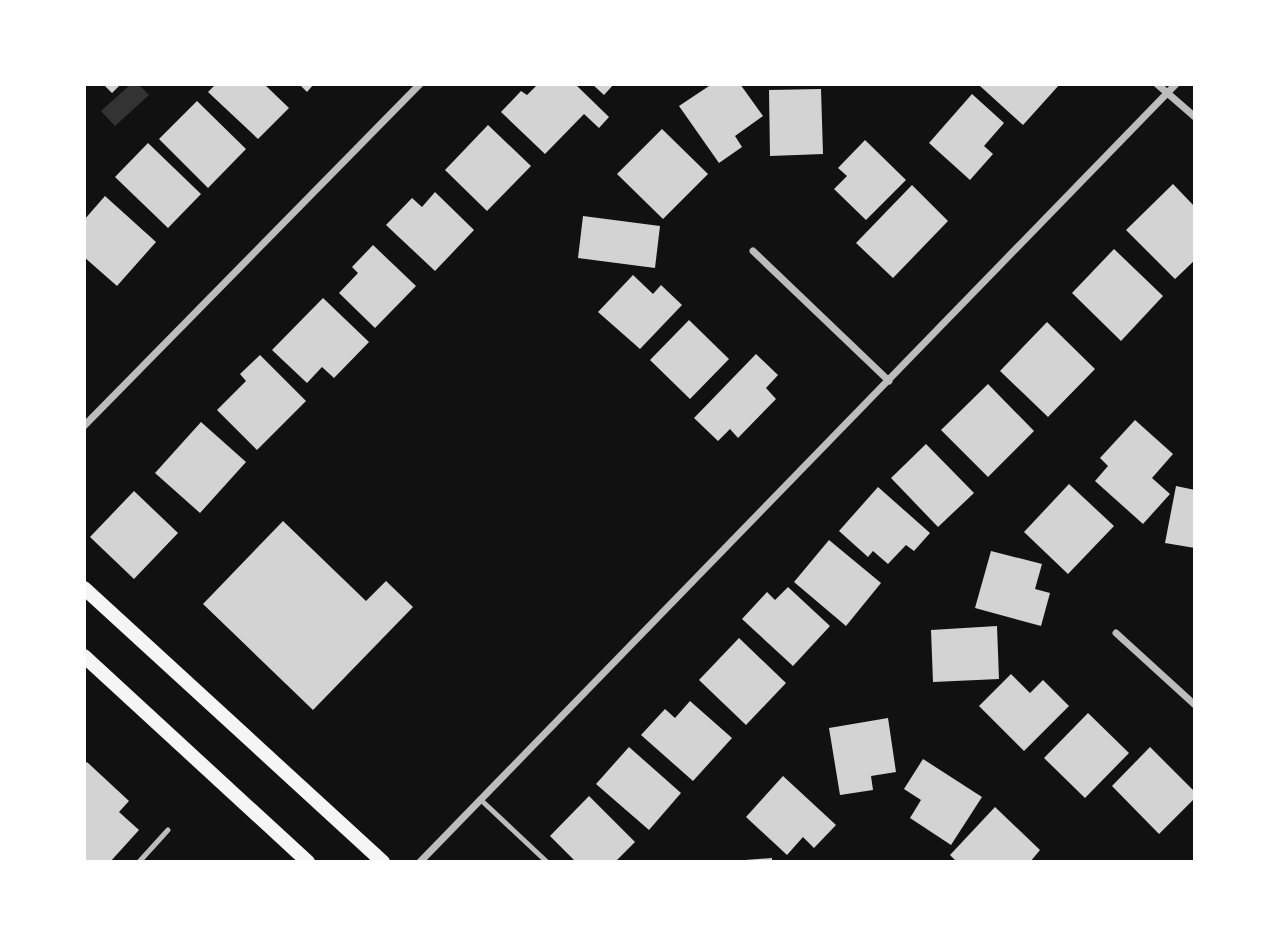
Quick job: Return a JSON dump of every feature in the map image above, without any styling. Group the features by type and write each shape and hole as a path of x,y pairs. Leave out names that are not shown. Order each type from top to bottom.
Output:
{"main road":[{"path":"84,588 383,862"},
{"path":"84,656 308,862"}],"street":[{"path":"84,426 420,84"},
{"path":"1157,84 1195,117"},
{"path":"421,862 1176,84"},
{"path":"753,251 889,381"},
{"path":"1116,633 1195,705"}],"lane":[{"path":"481,800 547,862"},
{"path":"139,862 168,830"}],"shaded area":[{"path":"131,84 138,84 149,95 115,126 101,111"}],"building":[{"path":"103,84 121,84 112,93"},
{"path":"216,84 264,84 289,108 258,139 208,92"},
{"path":"299,84 314,84 307,92"},
{"path":"538,84 575,84 609,117 599,128 584,114 545,154 501,112 521,91 527,95"},
{"path":"592,84 614,84 604,95"},
{"path":"712,84 740,84 763,116 735,136 742,147 719,163 679,106"},
{"path":"1060,84 1023,125 980,86"},
{"path":"821,89 823,154 770,156 769,90"},
{"path":"972,94 1004,123 984,146 993,154 970,180 929,143"},
{"path":"197,101 246,149 208,188 159,139"},
{"path":"488,125 531,166 487,211 445,170"},
{"path":"662,129 708,174 663,219 617,174"},
{"path":"865,140 906,180 866,220 834,189 847,176 838,168"},
{"path":"148,143 201,194 168,228 115,177"},
{"path":"1173,184 1195,207 1195,260 1175,279 1126,230"},
{"path":"912,185 948,221 893,278 856,243"},
{"path":"435,192 474,230 435,271 386,225 412,198 422,207"},
{"path":"105,196 156,242 117,286 84,257 84,220"},
{"path":"583,216 660,226 655,268 578,258"},
{"path":"373,245 416,286 375,328 339,293 358,273 352,267"},
{"path":"1114,249 1163,296 1121,341 1072,293"},
{"path":"633,275 653,294 661,285 682,305 640,349 598,312"},
{"path":"323,298 369,342 334,378 322,367 307,383 272,350"},
{"path":"689,320 729,359 690,399 650,360"},
{"path":"1047,322 1095,369 1048,417 1000,371"},
{"path":"756,354 778,375 766,388 776,399 738,438 730,429 718,441 694,418"},
{"path":"260,355 306,401 257,450 217,410 246,381 240,374"},
{"path":"988,384 1034,431 988,477 941,430"},
{"path":"1135,420 1173,454 1152,478 1170,494 1143,524 1095,481 1108,466 1100,458"},
{"path":"201,422 246,462 200,513 155,473"},
{"path":"926,444 974,493 938,527 891,478"},
{"path":"1069,484 1114,526 1068,574 1024,532"},
{"path":"1176,486 1195,490 1195,548 1165,543"},
{"path":"878,487 930,533 914,551 906,545 888,564 873,551 868,557 839,531"},
{"path":"134,491 178,533 134,579 90,537"},
{"path":"283,521 366,601 386,581 413,607 313,710 203,604"},
{"path":"829,540 881,583 846,626 794,582"},
{"path":"991,551 1042,564 1035,589 1050,593 1041,626 975,608"},
{"path":"788,587 830,626 793,666 742,619 767,592 775,600"},
{"path":"997,626 999,679 933,682 931,630"},
{"path":"739,638 786,683 746,725 699,680"},
{"path":"1011,674 1030,693 1043,680 1069,706 1024,751 979,706"},
{"path":"690,701 732,738 693,781 641,735 665,709 675,718"},
{"path":"1088,713 1129,753 1085,798 1044,758"},
{"path":"888,718 896,772 871,776 873,790 840,795 829,728"},
{"path":"629,747 681,793 649,830 596,784"},
{"path":"1150,747 1195,792 1195,798 1159,834 1112,786"},
{"path":"923,759 982,797 951,845 910,818 921,800 904,789"},
{"path":"87,762 129,801 119,812 139,830 110,862 84,860 84,765"},
{"path":"783,776 836,825 814,848 803,837 787,855 746,817"},
{"path":"589,796 635,842 615,862 576,862 550,836"},
{"path":"995,807 1040,850 1030,862 957,862 950,855"},
{"path":"772,858 772,862 745,862 745,860"}]}
